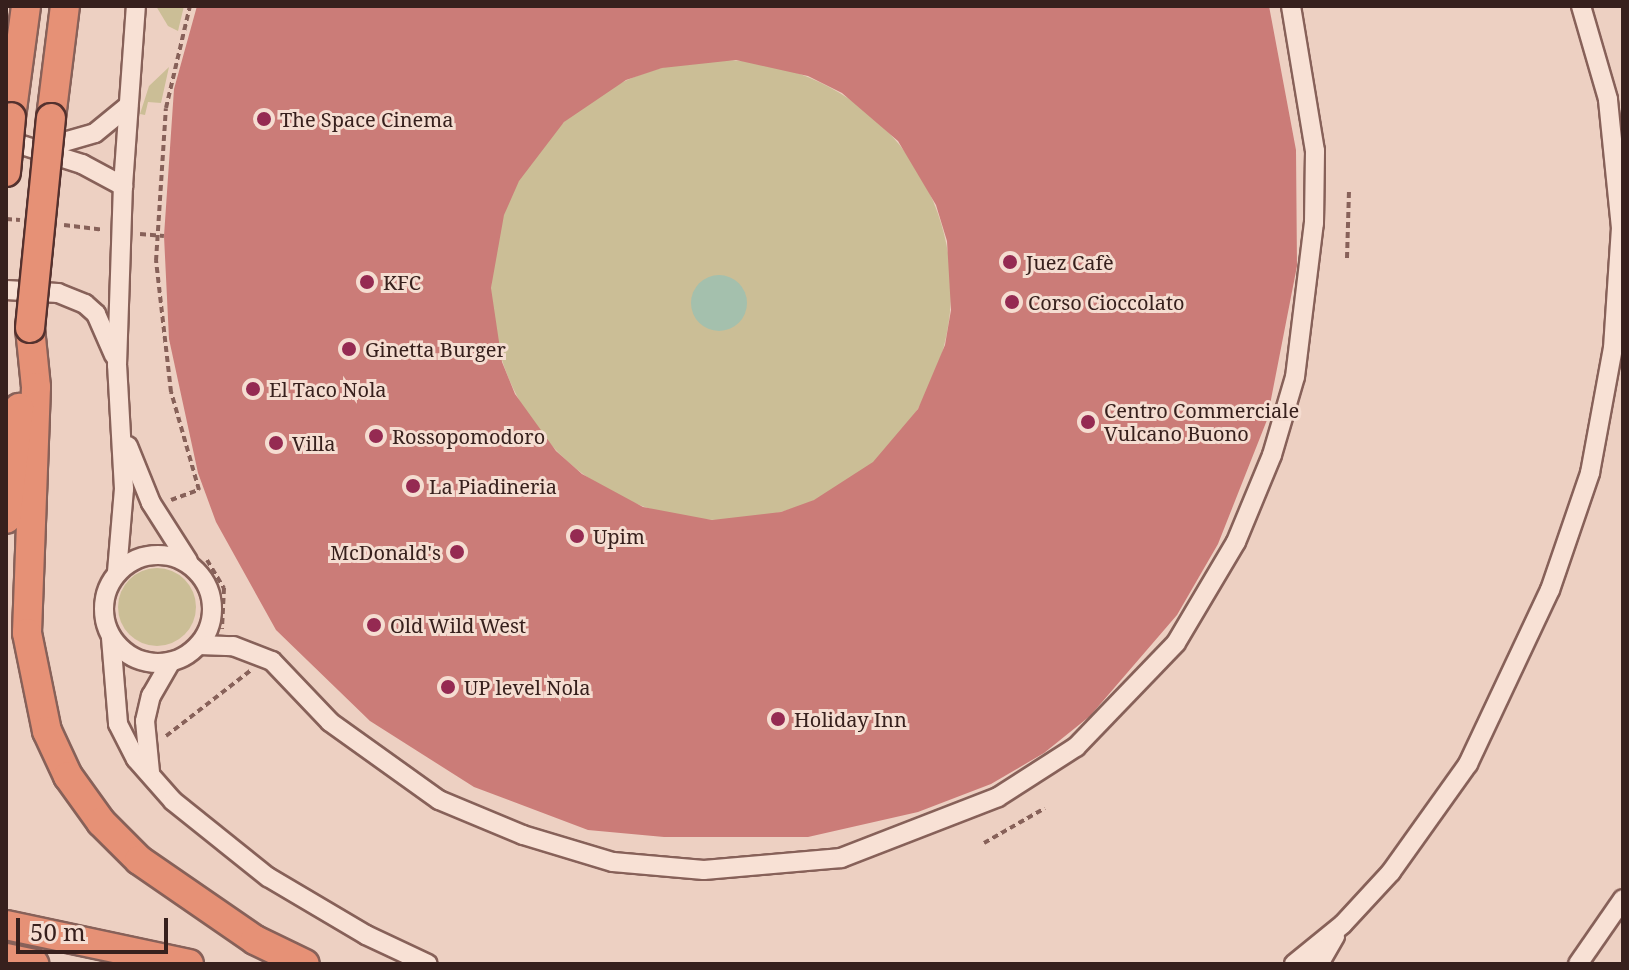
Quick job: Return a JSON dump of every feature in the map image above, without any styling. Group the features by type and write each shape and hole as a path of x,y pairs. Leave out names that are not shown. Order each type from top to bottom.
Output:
{"highway":[{"path":"8,128 26,6"},
{"path":"6,519 65,6"},
{"path":"6,29 6,172"},
{"path":"30,328 36,387 27,633 47,731 68,776 101,822 139,860 255,940 305,964"},
{"path":"6,925 189,964"},
{"path":"6,958 34,964"}],"street":[{"path":"136,6 123,186 117,365 122,427 117,572 104,604 111,638 118,724 152,779 268,877 366,935 428,964"},
{"path":"152,779 146,752 145,721 151,696 171,662 199,645 233,646 266,658 330,722 439,800 535,839 613,862 704,870 841,858 923,830 1035,774 1109,716 1176,643 1236,542 1272,455 1295,377 1307,308 1315,196 1315,151 1291,6"},
{"path":"1319,964 1343,924 1412,844 1473,756 1550,590 1590,473 1613,348 1621,228 1608,99 1581,6"},
{"path":"40,149 95,133 128,106"},
{"path":"8,128 40,149 106,174 123,186"},
{"path":"6,290 58,293 85,304 103,327 117,365"},
{"path":"122,427 151,503 194,556 211,593 213,611 199,645"},
{"path":"117,572 130,562 160,554 194,556"},
{"path":"111,638 137,660 171,662"},
{"path":"1578,964 1623,899"},
{"path":"1294,964 1343,924"}],"path":[{"path":"163,504 199,490 171,392 160,324 156,236 166,108 190,6"},
{"path":"1347,258 1349,190"},
{"path":"6,219 35,222"},
{"path":"49,224 164,236"},
{"path":"194,556 224,588 222,626 227,634"},
{"path":"146,752 266,658"},
{"path":"984,843 1045,808"}],"shaded area":[{"path":"156,6 184,6 178,31 168,26"},
{"path":"721,60 766,65 809,78 849,99 883,128 912,162 933,202 946,245 951,290 946,335 933,378 912,418 883,452 849,481 809,502 766,515 721,520 676,515 633,502 593,481 559,452 530,418 509,378 496,335 491,290 496,245 509,202 530,162 559,128 593,99 633,78 676,65"},
{"path":"169,67 161,103 148,102 145,115 140,114 149,86"},
{"path":"719,275 739,283 747,303 739,323 719,331 699,323 691,303 699,283"},
{"path":"157,568 172,571 184,580 193,592 196,607 193,622 184,634 172,643 157,646 142,643 130,634 121,622 118,607 121,592 130,580 142,571"}],"building":[{"name":"Centro Commerciale Vulcano Buono","path":"197,6 1269,6 1296,150 1297,266 1267,420 1218,544 1177,615 1090,716 1044,753 991,784 918,812 808,837 664,837 588,830 474,787 370,721 276,630 216,522 198,473 169,339 164,236 174,89","holes":["736,60 808,76 842,93 898,141 936,205 947,241 951,310 945,345 918,409 873,462 814,500 781,512 712,520 643,507 582,474 556,451 515,394 502,362 491,288 504,215 519,181 564,122 626,80 662,68"]}],"place":[{"name":"The Space Cinema","path":"264,119"},
{"name":"Juez Cafè","path":"1010,262"},
{"name":"KFC","path":"367,282"},
{"name":"Corso Cioccolato","path":"1012,302"},
{"name":"Ginetta Burger","path":"349,349"},
{"name":"El Taco Nola","path":"253,389"},
{"name":"Centro Commerciale Vulcano Buono","path":"1088,422"},
{"name":"Rossopomodoro","path":"376,436"},
{"name":"Villa","path":"276,443"},
{"name":"La Piadineria","path":"413,486"},
{"name":"Upim","path":"577,536"},
{"name":"McDonald's","path":"457,552"},
{"name":"Old Wild West","path":"374,625"},
{"name":"UP level Nola","path":"448,687"},
{"name":"Holiday Inn","path":"778,719"}]}
